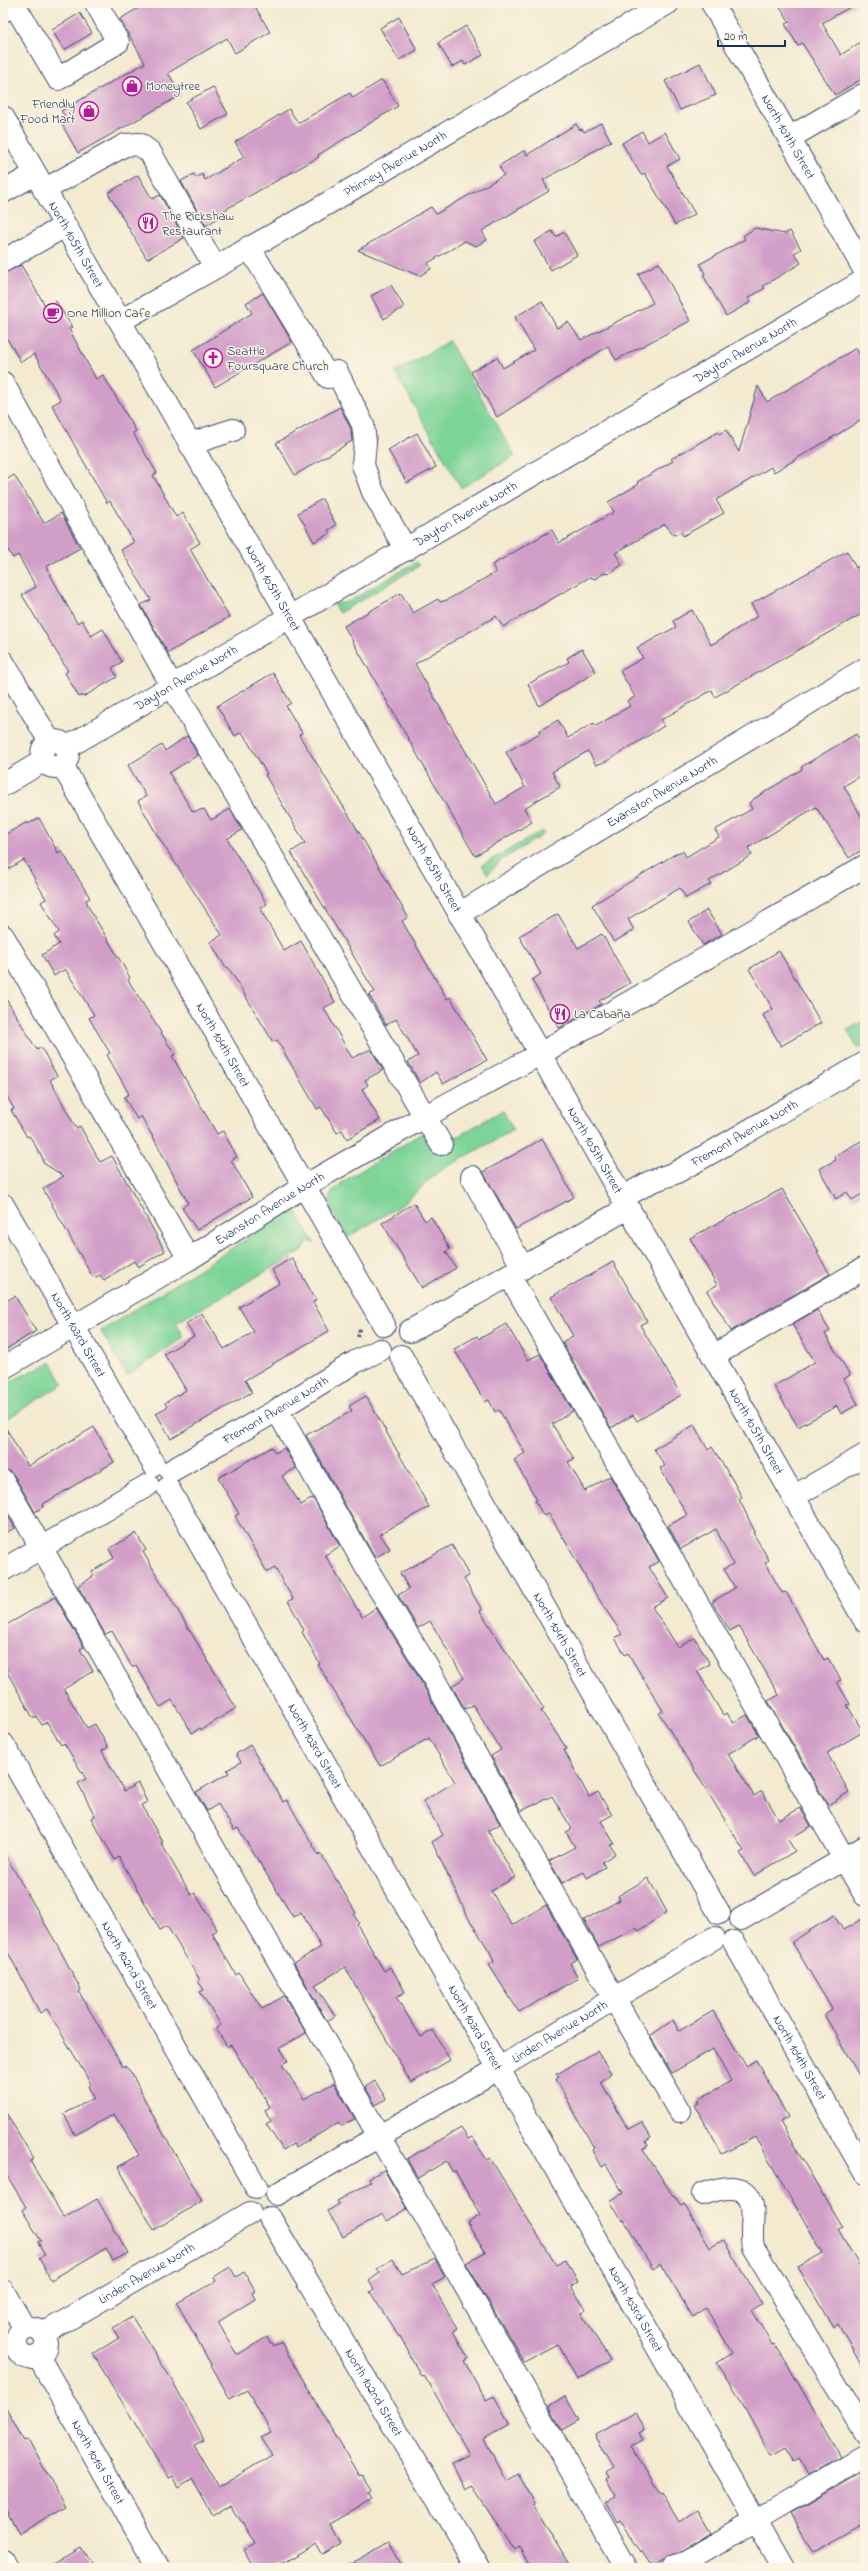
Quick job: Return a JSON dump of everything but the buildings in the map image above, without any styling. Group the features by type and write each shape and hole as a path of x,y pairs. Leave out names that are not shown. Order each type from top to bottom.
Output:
{"street":[{"path":"11,6 58,79 118,42 96,3"},
{"name":"Phinney Avenue North","path":"120,321 668,3"},
{"name":"North 107th Street","path":"712,3 865,271"},
{"path":"789,138 865,94"},
{"name":"North 105th Street","path":"3,117 865,1621"},
{"path":"3,192 40,182 125,145 138,144 150,152 215,266"},
{"path":"3,261 65,226"},
{"path":"249,247 333,374 363,425 365,442 363,465 373,492 406,550"},
{"name":"Dayton Avenue North","path":"3,785 865,280"},
{"path":"3,383 172,686 441,1144"},
{"path":"190,444 233,430"},
{"name":"North 104th Street","path":"3,662 303,1187 384,1325"},
{"name":"Evanston Avenue North","path":"459,914 865,669"},
{"name":"Evanston Avenue North","path":"3,1368 189,1259 303,1187 424,1117 540,1054 865,866"},
{"path":"3,936 189,1259"},
{"name":"Fremont Avenue North","path":"410,1331 566,1241 625,1202 650,1182 675,1173 865,1063"},
{"path":"472,1177 516,1271 865,1895"},
{"name":"North 103rd Street","path":"3,1205 160,1477 782,2568"},
{"path":"713,1356 865,1268"},
{"path":"397,1322 410,1331 411,1345 401,1356 387,1356 380,1350 376,1337 384,1325 397,1322"},
{"name":"Fremont Avenue North","path":"3,1570 277,1410 355,1362 380,1350"},
{"name":"North 104th Street","path":"401,1356 720,1914"},
{"path":"277,1410 370,1574 425,1663 523,1840 680,2112"},
{"path":"793,1497 865,1455"},
{"path":"3,1481 627,2568"},
{"name":"North 102nd Street","path":"3,1744 256,2188"},
{"path":"741,1919 865,1847"},
{"path":"731,1912 741,1919 741,1934 724,1940 712,1923 720,1914 731,1912"},
{"name":"North 104th Street","path":"724,1940 865,2173"},
{"name":"Linden Avenue North","path":"277,2194 498,2069 615,1998 724,1940"},
{"path":"268,2186 277,2194 279,2199 278,2210 260,2215 247,2208 247,2197 256,2188 268,2186"},
{"path":"703,2194 728,2186 745,2194 752,2204 751,2238 753,2247 865,2433"},
{"name":"Linden Avenue North","path":"34,2332 260,2215"},
{"name":"North 102nd Street","path":"260,2215 478,2568"},
{"path":"3,2291 45,2349 20,2355"},
{"name":"North 101st Street","path":"20,2355 158,2568"},
{"path":"674,2568 865,2455"},
{"path":"3,2560 7,2568"}],"green space":[{"path":"449,341 515,456 461,488 395,372"},
{"path":"416,562 419,566 339,613 334,605 350,601"},
{"path":"542,831 544,834 502,860 488,874 482,865"},
{"path":"865,1020 865,1044 858,1049 847,1030"},
{"path":"503,1110 513,1130 438,1172 403,1204 348,1237 330,1208 330,1195 341,1183 424,1132 434,1150"},
{"path":"295,1208 314,1243 308,1241 303,1250 176,1323 184,1337 127,1376 101,1331"},
{"path":"51,1362 63,1384 3,1421 3,1385"}],"place":[{"name":"Moneytree","path":"132,86"},
{"name":"Friendly Food Mart","path":"89,111"},
{"name":"The Rickshaw Restaurant","path":"148,223"},
{"name":"One Million Cafe","path":"53,313"},
{"name":"Seattle Foursquare Church","path":"213,358"},
{"name":"La Cabaña","path":"560,1014"}]}
